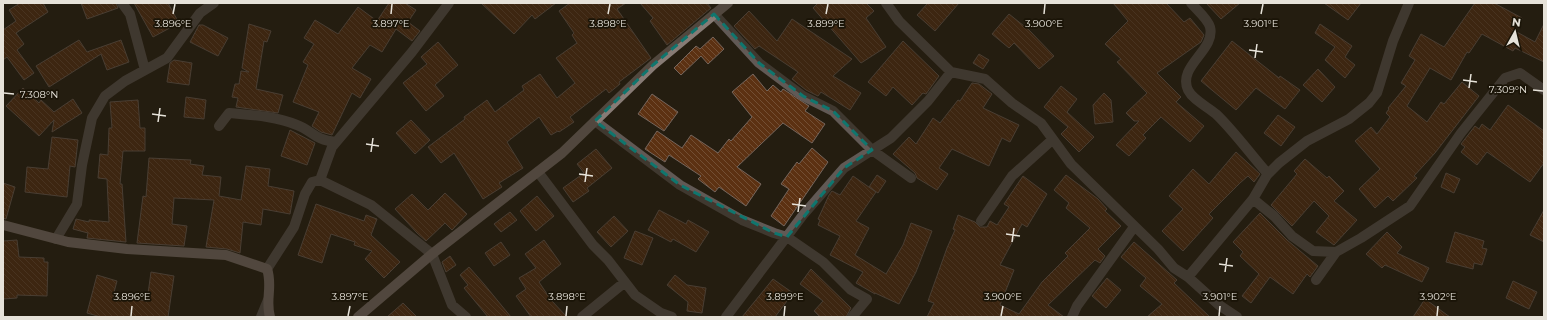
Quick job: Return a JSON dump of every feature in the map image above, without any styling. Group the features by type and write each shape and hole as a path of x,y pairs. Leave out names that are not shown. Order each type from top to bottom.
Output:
{"street":[{"path":"122,3 130,14 145,70"},
{"path":"56,239 77,204 82,166 92,118 105,96 125,81 167,58 200,13 214,3"},
{"path":"320,180 332,147 412,52 449,3"},
{"path":"358,317 432,254 562,153 653,66 728,3"},
{"path":"886,3 898,21 951,72 985,79 1012,103 1041,123 1071,164 1174,268 1188,277 1224,313 1237,317"},
{"path":"1192,3 1210,25 1211,32 1206,45 1190,68 1186,79 1188,90 1216,115 1268,174"},
{"path":"1188,277 1253,199 1268,174 1307,141 1349,119 1369,103 1377,93 1393,41 1409,3"},
{"path":"714,14 758,63 803,96 833,111 872,150 911,178"},
{"path":"726,317 787,237 844,168 891,138 928,101 951,72"},
{"path":"1316,280 1336,252 1361,238 1410,206 1461,133 1505,78 1520,73 1544,90"},
{"path":"219,126 229,113 265,117 298,125 322,141 336,142"},
{"path":"595,121 680,185 742,220 787,237 823,262 851,290 867,299 852,317"},
{"path":"981,221 1012,176 1052,140"},
{"path":"538,172 593,244 635,295 661,313 672,317"},
{"path":"267,269 294,227 312,182 320,180 371,205 432,254 452,305 466,317"},
{"path":"1253,199 1274,216 1292,236 1313,251 1336,252"},
{"path":"3,225 56,239 127,249 226,255 267,269"},
{"path":"1072,317 1077,306 1134,227"},
{"path":"261,317 268,300 271,280 267,269"},
{"path":"582,317 625,282"},
{"path":"268,300 270,317"}],"highlighted area":[{"path":"714,14 759,63 803,96 833,111 872,150 844,168 787,237 774,233 680,185 595,121 653,65"}],"building":[{"path":"20,3 43,3 48,12 16,33 24,44 17,50 34,73 24,80 7,57 3,60 3,30 16,21 9,10"},
{"path":"81,3 116,3 118,8 87,19"},
{"path":"134,3 168,3 179,23 153,37"},
{"path":"389,3 405,3 416,10 408,22 420,31 412,41 396,29 382,52 370,45 352,68 371,79 360,98 352,93 332,135 321,132 312,126 319,112 293,102 308,65 303,62 314,44 304,38 315,20 338,34 358,7 377,21"},
{"path":"481,3 556,3 535,19 532,15 514,34"},
{"path":"570,3 626,3 617,9 651,58 619,82 620,84 609,93 606,89 570,117 574,122 559,132 558,131 551,135 539,117 507,142 523,168 499,183 502,187 483,199 454,153 441,163 428,147 487,100 495,112 524,90 522,86 540,74 557,98 575,83 556,58 577,43 572,35 574,33 559,11"},
{"path":"640,3 707,3 711,8 667,45 650,21 653,18"},
{"path":"818,3 866,3 874,11 866,18 886,47 861,63 813,8"},
{"path":"928,3 959,3 935,31 917,15"},
{"path":"1113,3 1166,3 1184,22 1190,18 1204,35 1201,42 1157,73 1181,97 1176,102 1204,126 1190,142 1161,117 1143,135 1146,138 1129,156 1116,145 1139,121 1134,121 1126,113 1147,93 1117,62 1121,59 1105,44 1128,21"},
{"path":"1206,3 1240,3 1221,19"},
{"path":"1324,3 1361,3 1348,20"},
{"path":"1475,3 1494,3 1522,18 1515,31 1535,42 1544,24 1544,62 1515,48 1513,51 1482,34 1469,53 1467,52 1451,80 1430,68 1407,106 1427,122 1441,102 1444,104 1462,82 1479,96 1435,153 1414,176 1417,178 1393,201 1388,196 1375,208 1359,189 1380,169 1355,141 1371,127 1377,134 1390,117 1386,113 1389,109 1388,108 1406,86 1401,83 1415,60 1409,56 1421,34 1444,47"},
{"path":"749,11 777,41 792,19 852,59 833,76 861,93 850,110 821,92 818,96 806,90 792,79 798,72 759,46 755,49 734,26"},
{"path":"1009,14 1029,30 1054,56 1039,69 1014,43 1009,48 992,34"},
{"path":"249,24 271,31 267,42 264,41 256,89 283,95 278,113 236,107 238,98 232,97 235,84 239,84 241,71 249,72 242,68"},
{"path":"1320,24 1352,46 1345,57 1355,65 1345,78 1325,60 1335,47 1315,33"},
{"path":"199,25 203,25 228,38 218,56 190,42"},
{"path":"713,37 724,49 708,64 701,56 681,75 674,68 696,46 700,49"},
{"path":"79,40 87,52 121,40 129,62 107,70 101,54 49,87 36,66"},
{"path":"903,41 939,76 926,94 923,93 912,105 893,87 886,96 868,82"},
{"path":"1232,41 1279,78 1280,76 1300,90 1285,109 1256,88 1236,110 1201,81"},
{"path":"438,42 458,65 435,85 444,96 426,111 403,83 427,64 421,57"},
{"path":"979,54 989,60 983,69 973,63"},
{"path":"174,60 192,63 189,85 167,82 170,63"},
{"path":"1318,69 1335,87 1322,102 1303,85"},
{"path":"753,74 767,91 773,85 781,92 783,89 809,106 805,111 825,124 812,143 783,123 737,167 761,184 746,206 719,187 715,192 698,179 701,176 669,155 665,162 645,149 657,131 682,148 691,135 718,153 729,139 731,141 752,117 732,92"},
{"path":"972,83 979,84 992,94 983,108 1019,125 1010,142 1002,138 989,166 952,149 939,168 948,174 937,190 917,178 915,173 893,154 909,137 916,144 933,118 940,123 958,100 960,101"},
{"path":"1061,86 1077,99 1067,112 1094,137 1079,152 1061,134 1068,127 1044,107"},
{"path":"23,88 39,103 41,100 54,112 73,99 82,113 52,132 54,120 39,136 6,106"},
{"path":"1104,93 1111,100 1113,122 1095,124 1093,105"},
{"path":"652,94 678,112 664,131 638,114"},
{"path":"186,97 206,100 204,119 184,117"},
{"path":"138,100 140,128 145,128 145,151 123,151 120,184 122,184 126,242 87,238 88,233 73,229 76,219 89,222 89,220 109,222 107,179 98,178 100,154 108,155 109,128 112,128 110,102"},
{"path":"1508,105 1544,131 1544,163 1530,182 1487,152 1477,165 1461,152 1465,147 1461,144 1475,126 1479,129 1482,124 1490,130"},
{"path":"1278,115 1295,127 1281,146 1264,133"},
{"path":"411,120 430,140 415,154 396,133"},
{"path":"290,130 315,143 307,165 281,156"},
{"path":"52,137 78,140 75,167 70,166 67,197 25,192 27,167 48,169"},
{"path":"812,148 828,162 784,226 771,216 789,189 781,184 797,162 799,164"},
{"path":"596,149 612,168 587,188 589,191 573,202 563,188 584,173 577,164"},
{"path":"1236,152 1260,174 1254,182 1248,176 1209,214 1213,218 1183,251 1162,231 1183,209 1169,196 1193,169 1209,184"},
{"path":"149,158 191,160 190,164 204,166 202,175 221,177 219,196 241,200 246,166 270,169 268,186 294,191 290,214 263,209 261,225 243,222 240,253 227,249 206,247 214,200 174,198 172,224 187,226 184,246 137,243 143,196 146,197"},
{"path":"1305,159 1327,178 1329,176 1344,191 1334,201 1357,220 1334,245 1316,232 1329,216 1314,201 1292,226 1271,205 1297,174 1294,171"},
{"path":"1446,173 1460,179 1454,193 1441,187"},
{"path":"877,175 886,181 878,193 869,187"},
{"path":"1066,175 1098,199 1107,209 1105,211 1121,226 1098,249 1105,256 1100,263 1095,260 1048,305 1064,317 927,317 934,303 928,301 955,230 953,229 958,215 975,222 980,227 987,227 990,221 997,225 1009,207 1004,204 1023,176 1047,194 1027,227 1022,224 1000,265 1014,270 1000,305 1019,314 1042,282 1068,256 1065,253 1090,228 1066,208 1069,203 1054,190"},
{"path":"853,176 876,192 856,221 869,228 855,255 886,274 903,245 911,223 932,231 916,272 899,304 875,294 856,283 863,272 830,255 840,236 818,225 820,220 818,219 829,195 832,191 840,195"},
{"path":"3,183 15,187 6,219 3,218"},
{"path":"445,193 467,214 452,230 445,223 426,241 395,209 412,194 428,210"},
{"path":"537,196 554,216 536,231 520,211"},
{"path":"316,204 364,221 366,215 377,219 371,235 400,262 384,278 365,259 372,251 354,245 355,242 331,234 322,263 298,255"},
{"path":"659,210 686,224 688,220 709,232 696,252 673,239 671,242 648,230"},
{"path":"1544,210 1544,242 1530,235"},
{"path":"510,212 517,220 501,232 494,224"},
{"path":"1260,213 1287,240 1318,266 1310,277 1307,274 1293,294 1270,277 1251,303 1242,296 1259,274 1240,256 1243,252 1233,242"},
{"path":"614,216 628,231 611,247 597,232"},
{"path":"635,231 653,238 642,265 624,258"},
{"path":"1387,232 1402,247 1397,253 1429,268 1422,282 1385,265 1382,268 1366,254"},
{"path":"1455,232 1484,241 1482,248 1487,249 1482,265 1474,263 1473,269 1446,262"},
{"path":"17,240 19,257 44,258 44,262 48,262 47,296 17,295 17,298 3,299 3,241"},
{"path":"544,240 561,264 539,282 551,300 567,317 531,317 516,296 526,289 519,278 536,268 525,254"},
{"path":"501,242 510,255 494,266 485,253"},
{"path":"1134,242 1177,280 1174,283 1210,317 1147,317 1162,304 1140,286 1146,278 1121,257"},
{"path":"450,256 456,265 446,272 442,262"},
{"path":"469,267 511,317 488,317 464,288 468,285 460,275"},
{"path":"811,269 851,308 846,317 820,317 814,311 823,301 800,284"},
{"path":"151,272 174,276 168,317 101,317 87,313 97,275 117,281 113,296 147,301"},
{"path":"675,275 687,285 706,288 702,313 687,311 688,302 667,285"},
{"path":"1107,278 1121,290 1106,308 1092,296"},
{"path":"773,279 793,293 775,317 742,317"},
{"path":"1513,281 1537,292 1529,309 1506,298"},
{"path":"1425,299 1450,317 1413,317"},
{"path":"403,303 417,317 387,317"}]}
